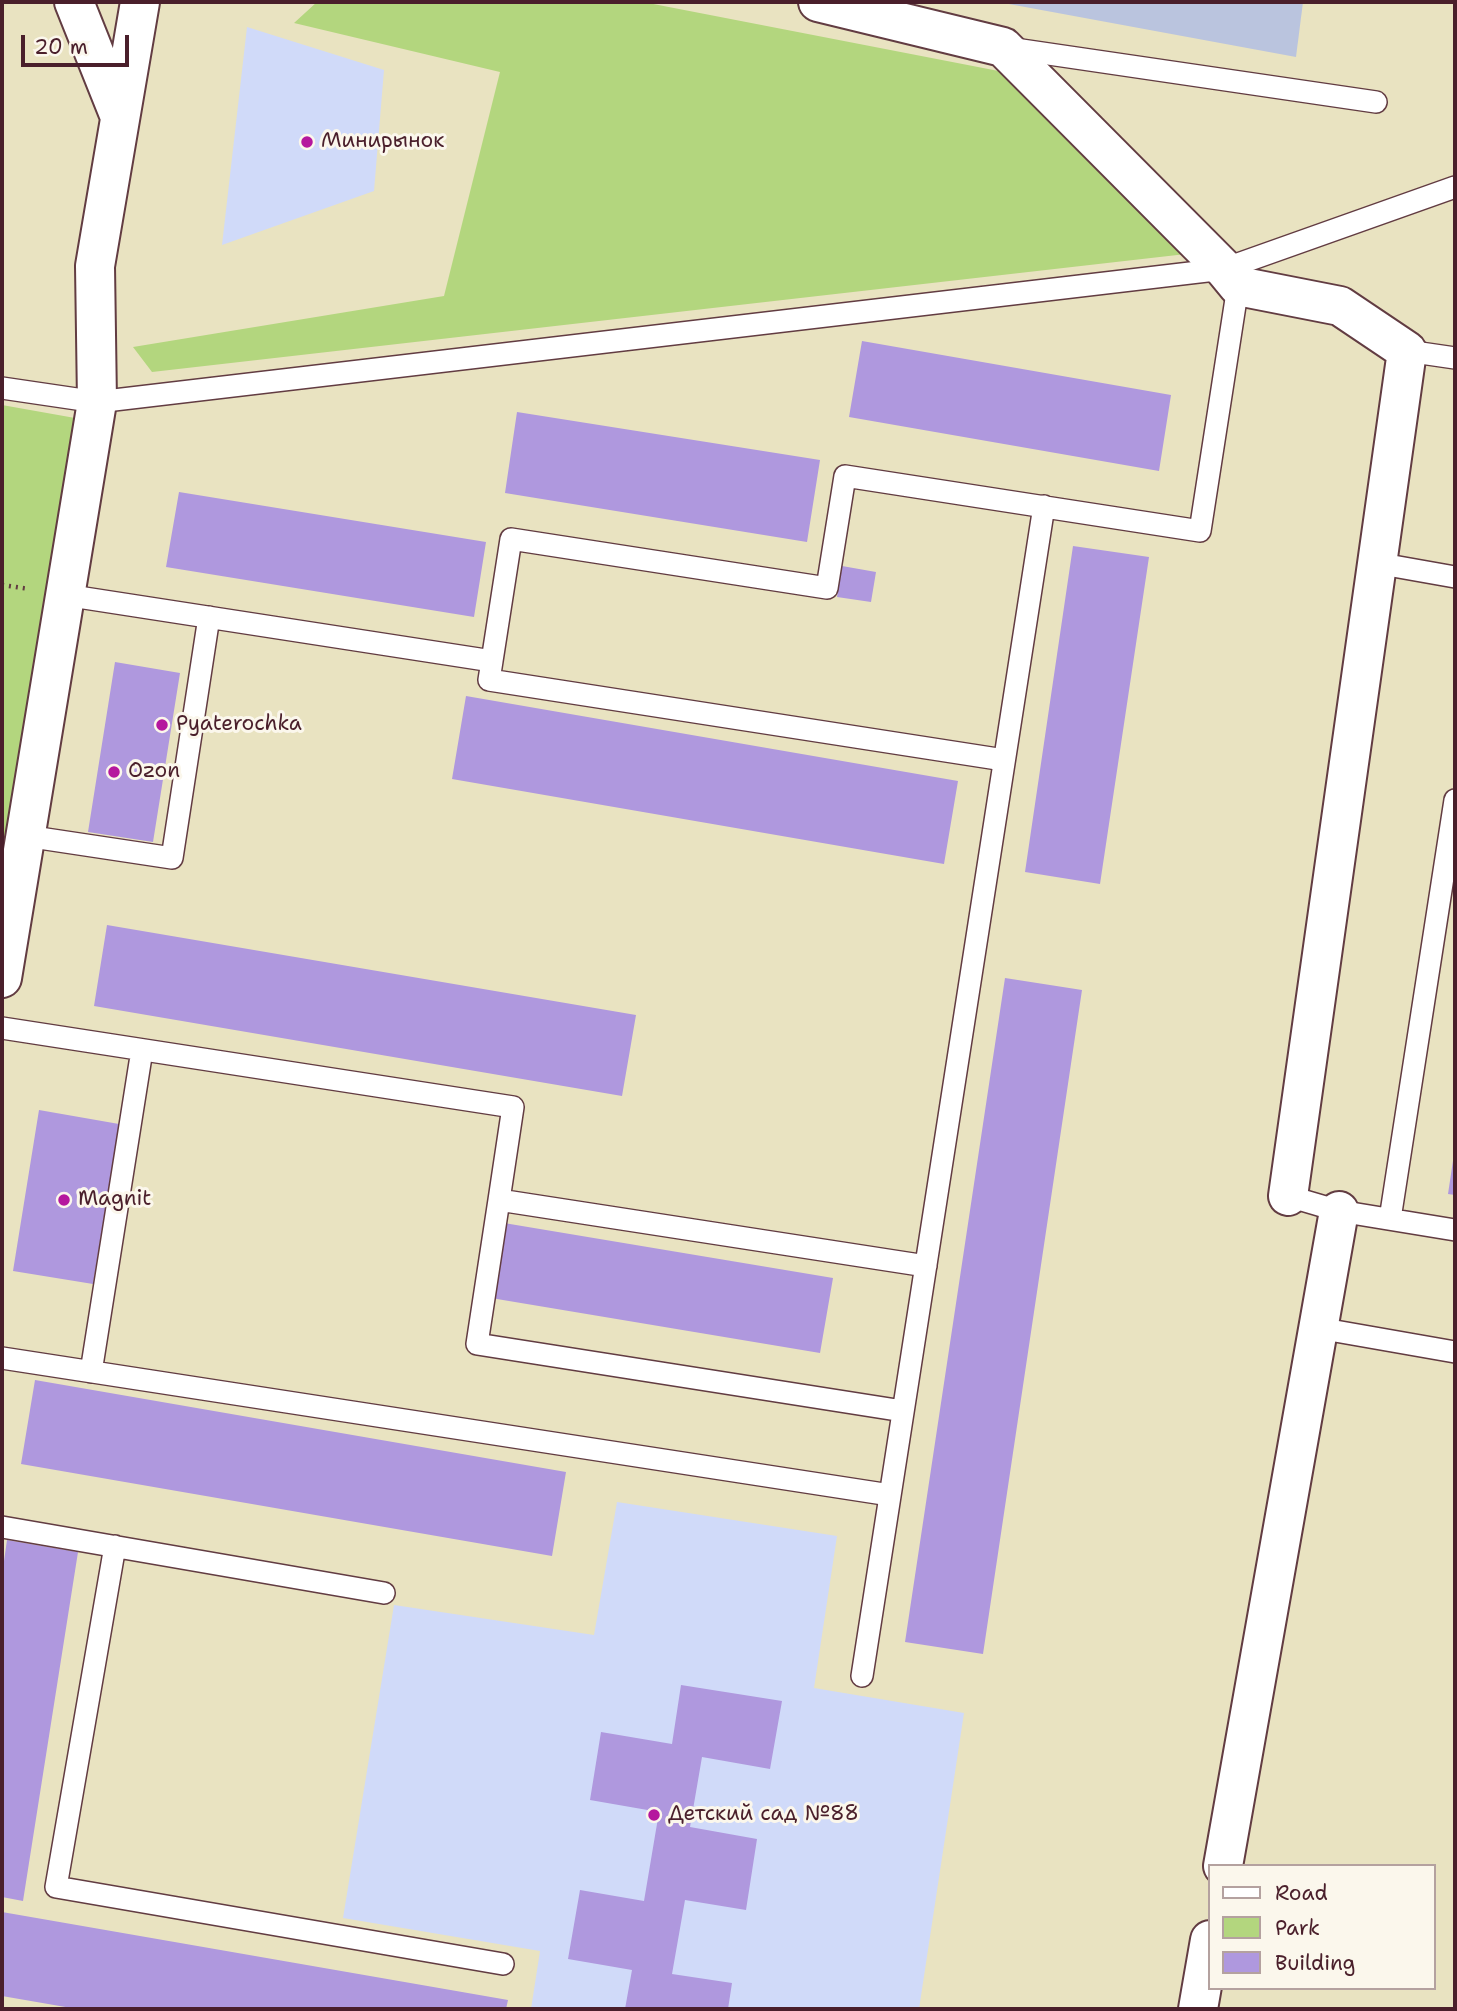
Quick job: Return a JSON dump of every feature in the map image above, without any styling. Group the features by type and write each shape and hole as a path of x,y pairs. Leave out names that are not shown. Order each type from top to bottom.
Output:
{"street":[{"path":"74,2 120,118"},
{"path":"2,978 97,402 94,266 140,2"},
{"path":"818,2 1003,47 1231,278 1340,306 1407,351 1287,1196"},
{"path":"1223,1864 1339,1211"},
{"path":"1198,2009 1208,1952"}],"lane":[{"path":"1003,47 1376,102"},
{"path":"2,388 97,402 1231,278 1455,187"},
{"path":"1004,760 489,680 511,539 827,588 845,475 1200,531 1231,278"},
{"path":"1407,351 1455,358"},
{"path":"862,1676 1044,506"},
{"path":"1376,563 1455,577"},
{"path":"65,595 492,661"},
{"path":"26,836 172,858 209,617"},
{"path":"1390,1219 1455,800"},
{"path":"2,1028 513,1107 477,1344 904,1411"},
{"path":"91,1371 142,1050"},
{"path":"1287,1196 1339,1211 1455,1230"},
{"path":"499,1200 926,1266"},
{"path":"1318,1328 1455,1352"},
{"path":"2,1358 890,1495"},
{"path":"2,1527 384,1593"},
{"path":"114,1546 56,1886 503,1964"}],"shaded area":[{"path":"998,2 1303,2 1296,57"},
{"path":"247,27 384,70 374,191 222,245"},
{"name":"Детский сад №88","path":"617,1502 837,1536 814,1688 964,1713 919,2009 531,2009 540,1951 343,1918 394,1605 594,1635"}],"green space":[{"path":"317,2 643,2 1014,74 1186,254 152,372 133,347 444,296 500,72 294,23"},
{"path":"2,405 75,418 2,864"}],"building":[{"path":"862,341 1171,395 1159,471 849,417"},
{"path":"517,412 820,460 807,542 505,493"},
{"path":"179,492 486,542 474,617 166,567"},
{"path":"1073,546 1149,557 1100,884 1025,872"},
{"path":"842,566 876,572 871,602 837,597"},
{"path":"115,662 180,673 153,842 88,832"},
{"path":"466,696 958,781 944,864 452,779"},
{"path":"107,925 636,1015 622,1096 94,1006"},
{"path":"1005,978 1082,990 983,1654 905,1642"},
{"path":"39,1110 119,1124 93,1284 13,1271"},
{"path":"1455,1154 1455,1195 1448,1194"},
{"path":"504,1223 833,1278 820,1353 491,1298"},
{"path":"35,1380 566,1472 552,1556 21,1464"},
{"path":"7,1540 78,1552 23,1901 2,1897 2,1575"},
{"path":"681,1685 782,1701 770,1769 702,1757 690,1827 757,1839 746,1910 685,1900 672,1974 732,1983 728,2009 625,2009 632,1970 568,1959 580,1890 644,1901 659,1812 590,1800 601,1732 672,1744"},
{"path":"2,1912 508,2000 506,2009 77,2009 2,1996"}],"place":[{"name":"Минирынок","path":"307,142"},
{"name":"Pyaterochka","path":"162,725"},
{"name":"Ozon","path":"114,772"},
{"name":"Magnit","path":"64,1200"},
{"name":"Детский сад №88","path":"654,1815"}]}
